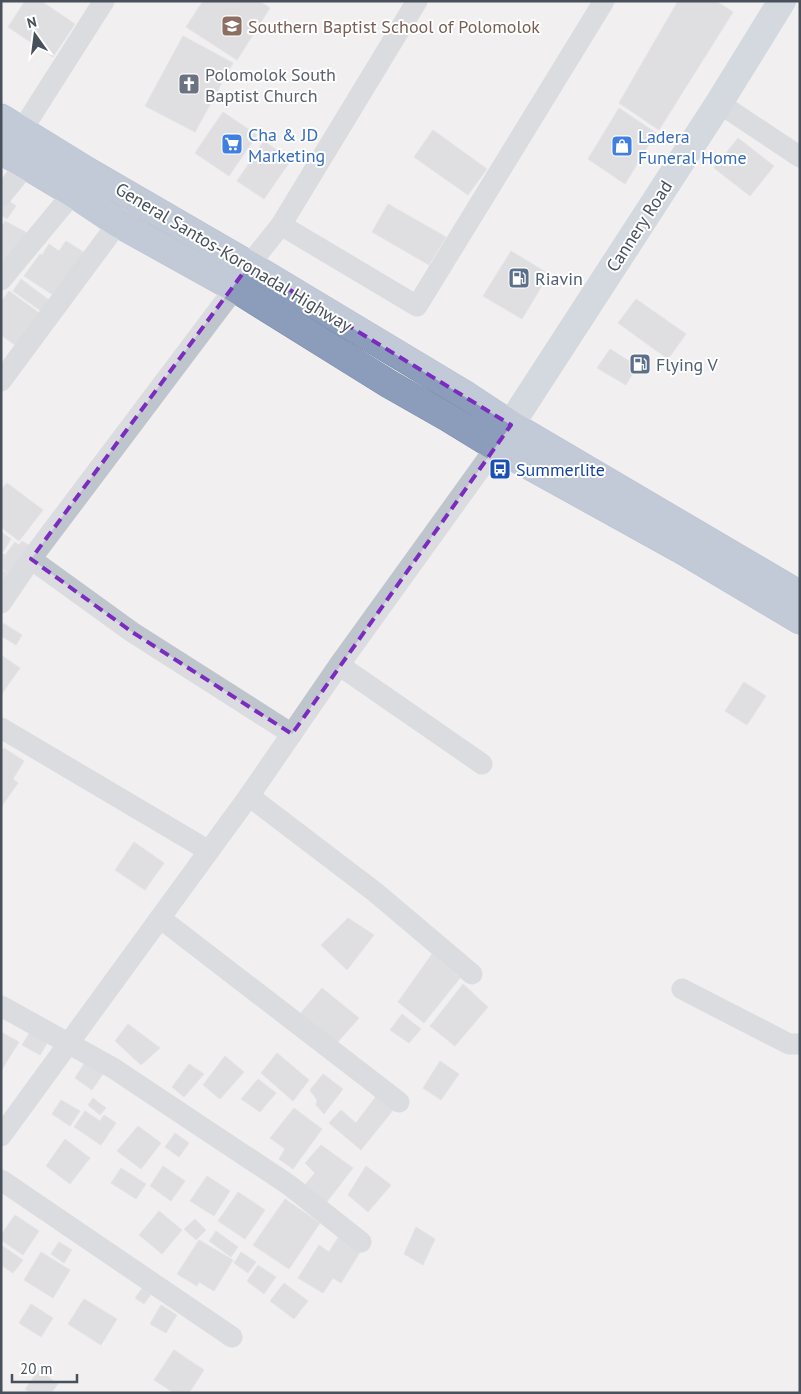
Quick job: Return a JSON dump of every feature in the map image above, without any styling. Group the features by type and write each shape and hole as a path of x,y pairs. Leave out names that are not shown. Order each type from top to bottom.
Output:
{"highway":[{"name":"General Santos-Koronadal Highway","path":"1,150 23,139 80,182 118,223 235,288 389,384 496,447 684,551 800,620"},
{"name":"General Santos-Koronadal Highway","path":"80,182 249,265 467,396 511,425 800,595"}],"main road":[{"name":"Cannery Road","path":"496,447 782,1"}],"street":[{"path":"1,196 23,139 104,1"},
{"path":"1,603 31,559 235,288 249,265 281,225 416,1"},
{"path":"281,225 417,306 604,1"},
{"path":"719,102 800,158"},
{"path":"1,280 80,182"},
{"path":"1,381 118,223"},
{"path":"1,1136 70,1044 249,796 339,665 496,447"},
{"path":"31,559 132,632 292,734"},
{"path":"339,665 482,764"},
{"path":"1,728 209,851"},
{"path":"249,796 375,892 472,974"},
{"path":"160,918 399,1102"},
{"path":"682,989 789,1044 800,1044"},
{"path":"1,1006 113,1068 289,1185 361,1242"},
{"path":"1,1180 232,1336"}],"highlighted area":[{"path":"249,265 511,425 292,734 132,632 31,559"}],"building":[{"path":"25,1 41,1 75,24 53,57 8,27"},
{"path":"203,1 259,1 270,8 237,60 186,27"},
{"path":"678,1 716,1 733,12 659,130 619,103"},
{"name":"Polomolok South Baptist Church","path":"183,36 233,63 195,132 145,106"},
{"name":"Ladera Funeral Home","path":"619,108 656,133 625,184 588,159"},
{"path":"223,112 257,135 229,176 195,153"},
{"path":"433,130 487,169 468,195 414,157"},
{"path":"738,138 774,166 750,196 714,168"},
{"path":"264,141 291,160 264,199 237,181"},
{"path":"4,197 16,206 7,219 1,215 1,200"},
{"path":"388,204 446,237 429,265 372,232"},
{"path":"5,221 29,234 1,263 1,228"},
{"path":"66,241 85,253 56,297 24,276 49,244 59,251"},
{"path":"511,251 549,274 522,319 483,296"},
{"path":"21,279 49,300 41,311 13,291"},
{"path":"9,291 42,315 18,347 1,335 1,302"},
{"path":"636,299 686,334 668,359 618,323"},
{"path":"610,349 637,366 626,385 597,368"},
{"path":"7,483 43,510 19,541 1,527 1,490"},
{"path":"1,532 11,539 3,552 1,551"},
{"path":"22,541 33,548 13,576 1,568 1,552 5,555 15,542 19,545"},
{"path":"1,569 10,574 1,588"},
{"path":"3,623 22,635 16,645 1,636"},
{"path":"1,655 20,668 1,695"},
{"path":"744,682 766,696 747,725 725,711"},
{"path":"4,748 24,761 13,779 18,783 1,807 1,752"},
{"path":"134,842 164,863 145,890 115,870"},
{"path":"348,918 374,935 347,970 321,945"},
{"path":"432,954 460,978 424,1023 398,1002"},
{"path":"463,984 488,1007 455,1046 430,1026"},
{"path":"322,988 359,1018 336,1044 299,1015"},
{"path":"402,1014 421,1029 409,1043 390,1030"},
{"path":"128,1024 160,1048 141,1065 115,1041"},
{"path":"1,1032 19,1042 1,1071"},
{"path":"30,1032 48,1042 40,1055 22,1045"},
{"path":"277,1053 309,1080 293,1101 261,1073"},
{"path":"225,1056 244,1072 220,1099 203,1085"},
{"path":"87,1059 105,1071 92,1090 75,1078"},
{"path":"440,1061 459,1074 441,1100 423,1088"},
{"path":"189,1064 204,1074 184,1097 172,1087"},
{"path":"323,1074 343,1089 324,1114 316,1105 317,1100 310,1090"},
{"path":"258,1079 276,1093 260,1112 241,1099"},
{"path":"377,1095 394,1109 361,1150 329,1123 341,1110 356,1123"},
{"path":"93,1098 106,1108 100,1115 88,1105"},
{"path":"61,1100 80,1111 70,1126 52,1114"},
{"path":"294,1108 322,1129 293,1169 279,1159 285,1149 270,1138"},
{"path":"85,1111 100,1121 104,1115 116,1123 101,1145 74,1127"},
{"path":"138,1126 161,1143 141,1169 117,1151"},
{"path":"175,1133 189,1143 179,1157 165,1147"},
{"path":"65,1139 90,1158 70,1184 46,1166"},
{"path":"321,1145 353,1168 326,1203 303,1187 315,1173 305,1163"},
{"path":"163,1166 185,1181 171,1201 150,1186"},
{"path":"366,1166 391,1185 368,1212 348,1195"},
{"path":"121,1168 146,1184 136,1199 111,1183"},
{"path":"207,1176 230,1191 214,1216 190,1201"},
{"path":"238,1192 265,1210 245,1239 218,1221"},
{"path":"285,1199 320,1223 289,1269 253,1245"},
{"path":"159,1211 182,1230 162,1254 139,1235"},
{"path":"15,1215 39,1231 23,1255 1,1240 1,1235"},
{"path":"195,1219 206,1230 196,1240 184,1229"},
{"path":"416,1227 435,1239 423,1265 404,1254"},
{"path":"216,1231 238,1247 231,1257 209,1241"},
{"path":"339,1236 362,1249 341,1283 333,1278 323,1293 298,1278 319,1245 329,1252"},
{"path":"199,1240 233,1260 214,1291 199,1282 197,1286 177,1274"},
{"path":"59,1242 72,1250 64,1263 51,1254"},
{"path":"1,1245 23,1260 13,1273 1,1265"},
{"path":"41,1252 70,1270 53,1298 24,1280"},
{"path":"241,1252 256,1262 248,1273 234,1263"},
{"path":"258,1265 276,1277 264,1294 247,1281"},
{"path":"284,1283 308,1301 294,1319 270,1301"},
{"path":"143,1287 152,1293 144,1304 135,1298"},
{"path":"84,1299 117,1319 101,1345 68,1324"},
{"path":"31,1304 53,1318 41,1337 19,1323"},
{"path":"161,1305 177,1315 166,1333 150,1324"},
{"path":"174,1350 204,1370 189,1393 174,1393 154,1380"},
{"path":"39,1370 58,1384 51,1393 30,1393 25,1389"}],"place":[{"name":"Southern Baptist School of Polomolok","path":"232,26"},
{"name":"Polomolok South Baptist Church","path":"189,84"},
{"name":"Cha & JD Marketing","path":"232,144"},
{"name":"Ladera Funeral Home","path":"622,146"},
{"name":"Riavin","path":"519,278"},
{"name":"Flying V","path":"640,364"},
{"name":"Summerlite","path":"500,469"}]}
